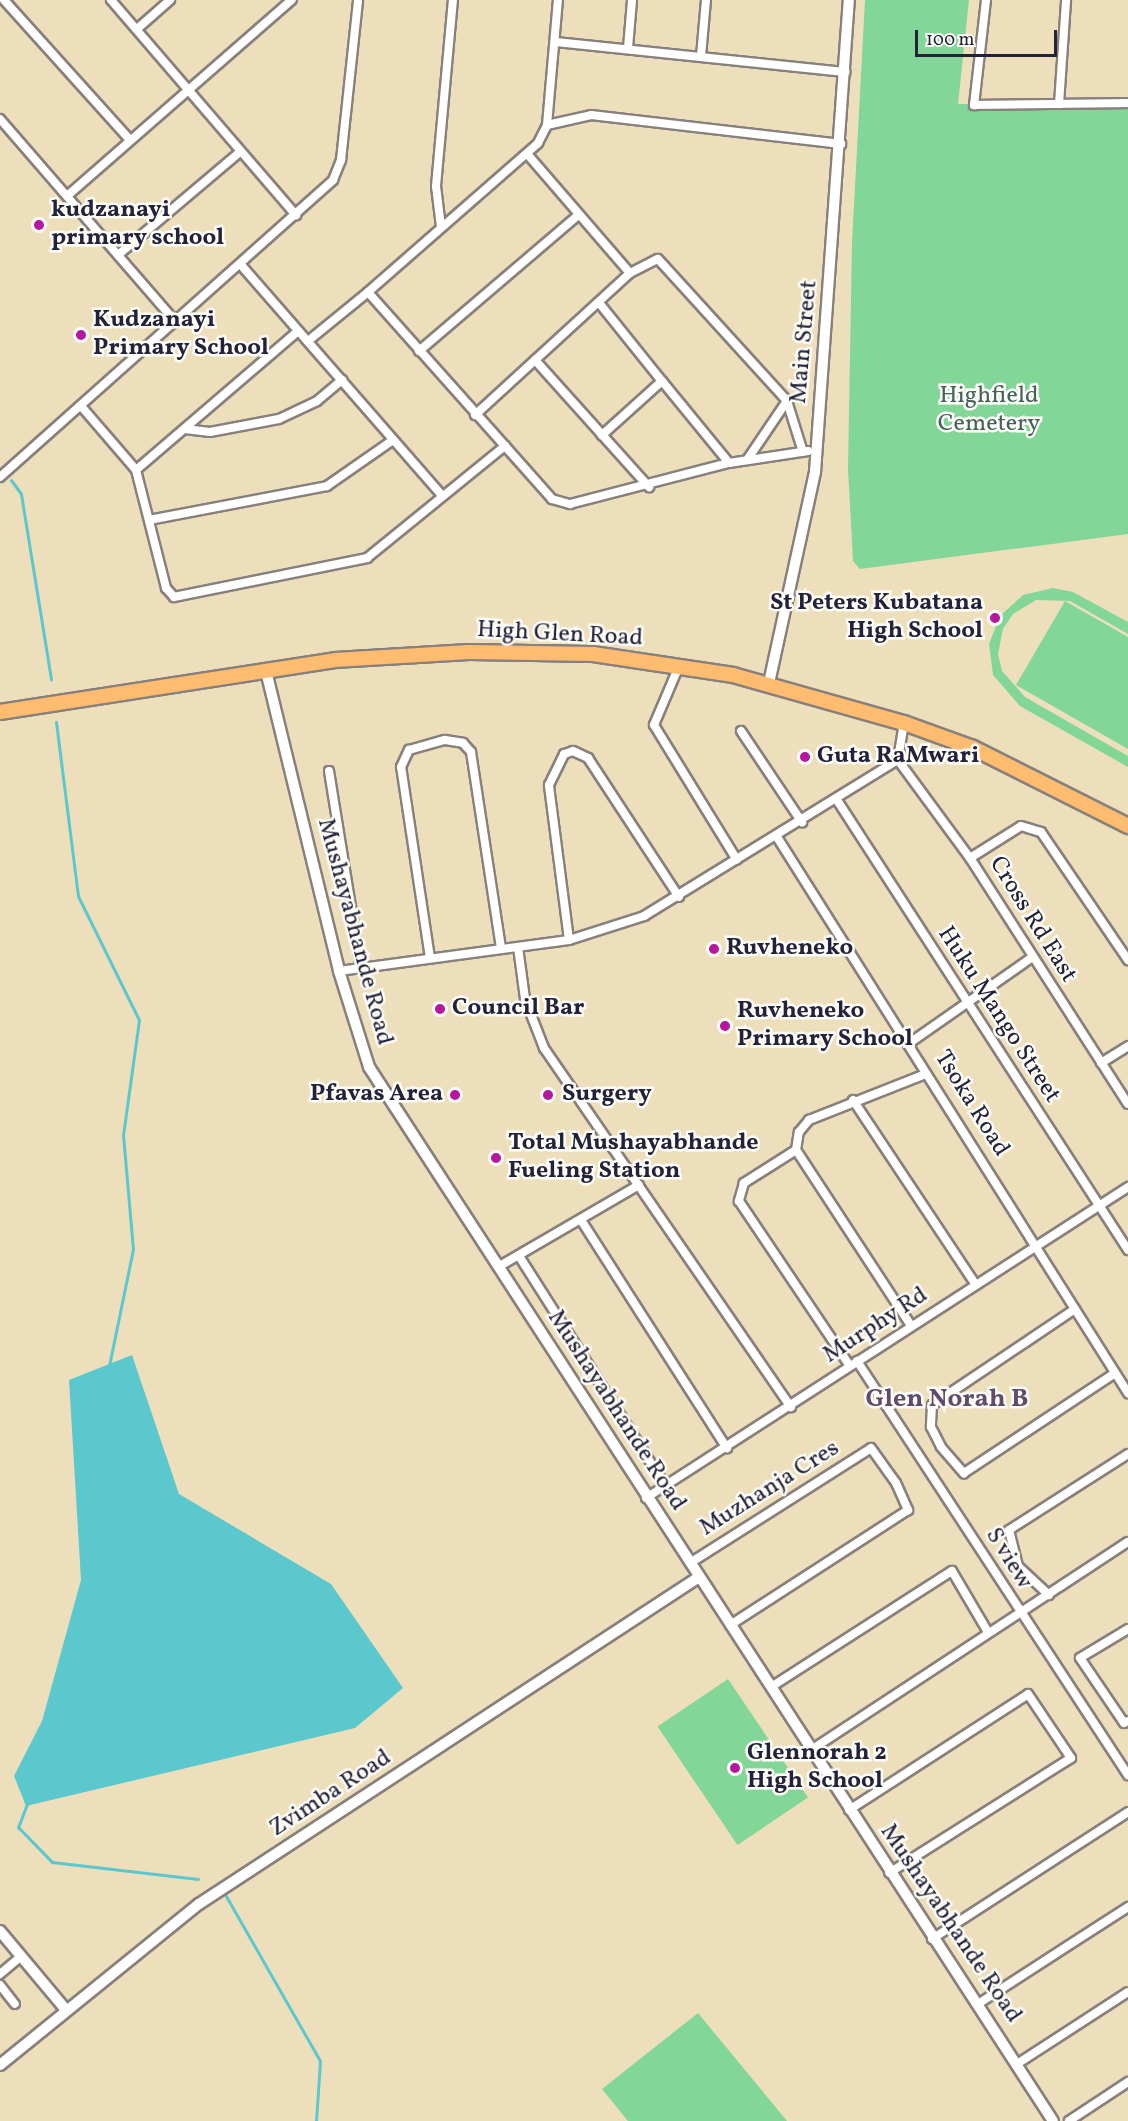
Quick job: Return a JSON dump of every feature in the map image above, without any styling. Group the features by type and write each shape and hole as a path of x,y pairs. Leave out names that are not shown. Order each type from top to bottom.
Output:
{"main road":[{"name":"High Glen Road","path":"0,712 266,671 392,655 469,652 593,654 679,666 769,683 904,723 973,748 1128,826"}],"street":[{"path":"3,0 130,140"},
{"path":"111,0 296,215"},
{"path":"137,29 170,0"},
{"path":"0,477 241,265 296,215 339,171 358,0"},
{"path":"441,227 435,186 453,0"},
{"path":"308,341 528,155 547,125 558,0"},
{"path":"628,48 632,0"},
{"path":"701,56 706,0"},
{"name":"Main Street","path":"769,683 817,450 841,144 849,0"},
{"path":"986,0 974,105 1128,103"},
{"path":"1059,104 1066,0"},
{"path":"67,196 287,2"},
{"path":"555,42 845,72"},
{"path":"547,125 591,115 841,144"},
{"path":"0,119 175,321"},
{"path":"118,255 240,152"},
{"path":"528,155 630,273"},
{"path":"419,351 578,215"},
{"path":"475,414 600,304 630,273 650,260 666,263 787,401 803,452"},
{"path":"241,265 441,494"},
{"path":"368,292 475,414 559,502 570,504 649,487 729,463 817,450"},
{"path":"600,304 729,463"},
{"path":"136,470 298,331"},
{"path":"536,360 649,487"},
{"path":"185,429 210,432 279,419 317,401 342,380"},
{"path":"602,435 662,381"},
{"path":"747,460 787,401"},
{"path":"81,406 136,470 167,592 174,597 367,558 441,494 505,446"},
{"path":"149,520 327,486 393,440"},
{"path":"679,666 654,725 737,860"},
{"name":"Mushayabhande Road","path":"266,671 339,971 369,1067 889,1873 978,2004 1053,2121"},
{"path":"339,971 569,940 623,925 679,897 898,760 904,723"},
{"path":"741,731 802,822"},
{"path":"430,958 401,767 409,750 445,740 463,743 471,752 501,949"},
{"path":"569,940 549,785 564,754 573,751 588,758 679,897"},
{"name":"Cross Rd East","path":"898,760 970,858 1031,958 1128,1104"},
{"path":"329,771 361,969"},
{"name":"Huku Mango Street","path":"837,800 1128,1250"},
{"path":"970,858 1021,826 1041,832 1128,960"},
{"name":"Tsoka Road","path":"777,837 910,1042 926,1074 1032,1237 1035,1249 1128,1393"},
{"path":"1118,945 1128,939"},
{"path":"518,947 525,999 544,1048 791,1407"},
{"path":"910,1042 1031,958"},
{"path":"1101,1063 1128,1046"},
{"path":"910,1324 796,1150 799,1132 809,1120 854,1100 926,1074"},
{"path":"854,1100 976,1285"},
{"name":"S view","path":"796,1150 744,1183 739,1201 853,1363 1128,1775"},
{"path":"498,1268 639,1185"},
{"name":"Murphy Rd","path":"646,1498 791,1407 910,1324 1035,1249 1128,1187"},
{"path":"581,1220 727,1448"},
{"path":"519,1256 665,1485"},
{"path":"1075,1309 932,1405 934,1435 964,1473 1115,1373"},
{"name":"Muzhanja Cres","path":"690,1563 871,1448 908,1510 730,1625"},
{"path":"1049,1594 1018,1566 1009,1530 1128,1454"},
{"path":"811,1749 1128,1542"},
{"path":"771,1687 952,1571 988,1632"},
{"name":"Zvimba Road","path":"0,2064 199,1904 699,1577"},
{"path":"1126,1722 1080,1658 1128,1629"},
{"path":"849,1810 1028,1694 1071,1758 889,1873"},
{"path":"932,1939 1128,1812"},
{"path":"978,2004 1128,1907"},
{"path":"0,1931 66,2010"},
{"path":"0,1974 20,1957"},
{"path":"0,1985 15,2004"},
{"path":"1017,2064 1128,1992"},
{"path":"1069,2121 1128,2082"}],"green space":[{"name":"Highfield Cemetery","path":"865,0 969,0 958,104 1128,104 1128,534 860,569 853,561 848,469 852,242"},
{"path":"1053,588 1073,592 1128,622 1128,634 1070,601 1036,600 1013,614 1003,629 998,654 1002,671 1025,697 1128,756 1128,767 1020,706 993,675 989,644 1000,616 1023,595"},
{"path":"1065,601 1128,637 1128,749 1016,685"},
{"path":"728,1679 808,1798 737,1845 658,1727"},
{"path":"698,2013 787,2121 628,2121 602,2089"}],"water":[{"path":"132,1355 179,1494 331,1584 403,1688 355,1728 26,1806 14,1776 42,1721 81,1580 69,1380"}],"waterway":[{"path":"11,480 21,494 51,680"},
{"path":"56,722 78,896 139,1020 123,1135 133,1249 109,1366"},
{"path":"27,1804 18,1827 52,1862 198,1879"},
{"path":"226,1896 320,2061 316,2121"}],"place":[{"name":"kudzanayi primary school","path":"39,225"},
{"name":"Kudzanayi Primary School","path":"81,335"},
{"name":"St Peters Kubatana High School","path":"995,618"},
{"name":"Guta RaMwari","path":"805,757"},
{"name":"Ruvheneko","path":"714,949"},
{"name":"Council Bar","path":"440,1009"},
{"name":"Ruvheneko Primary School","path":"725,1026"},
{"name":"Pfavas Area","path":"455,1095"},
{"name":"Surgery","path":"548,1095"},
{"name":"Total Mushayabhande Fueling Station","path":"496,1158"},
{"name":"Glennorah 2 High School","path":"735,1768"}],"district":[{"name":"Glen Norah B","path":"947,1400"}]}
